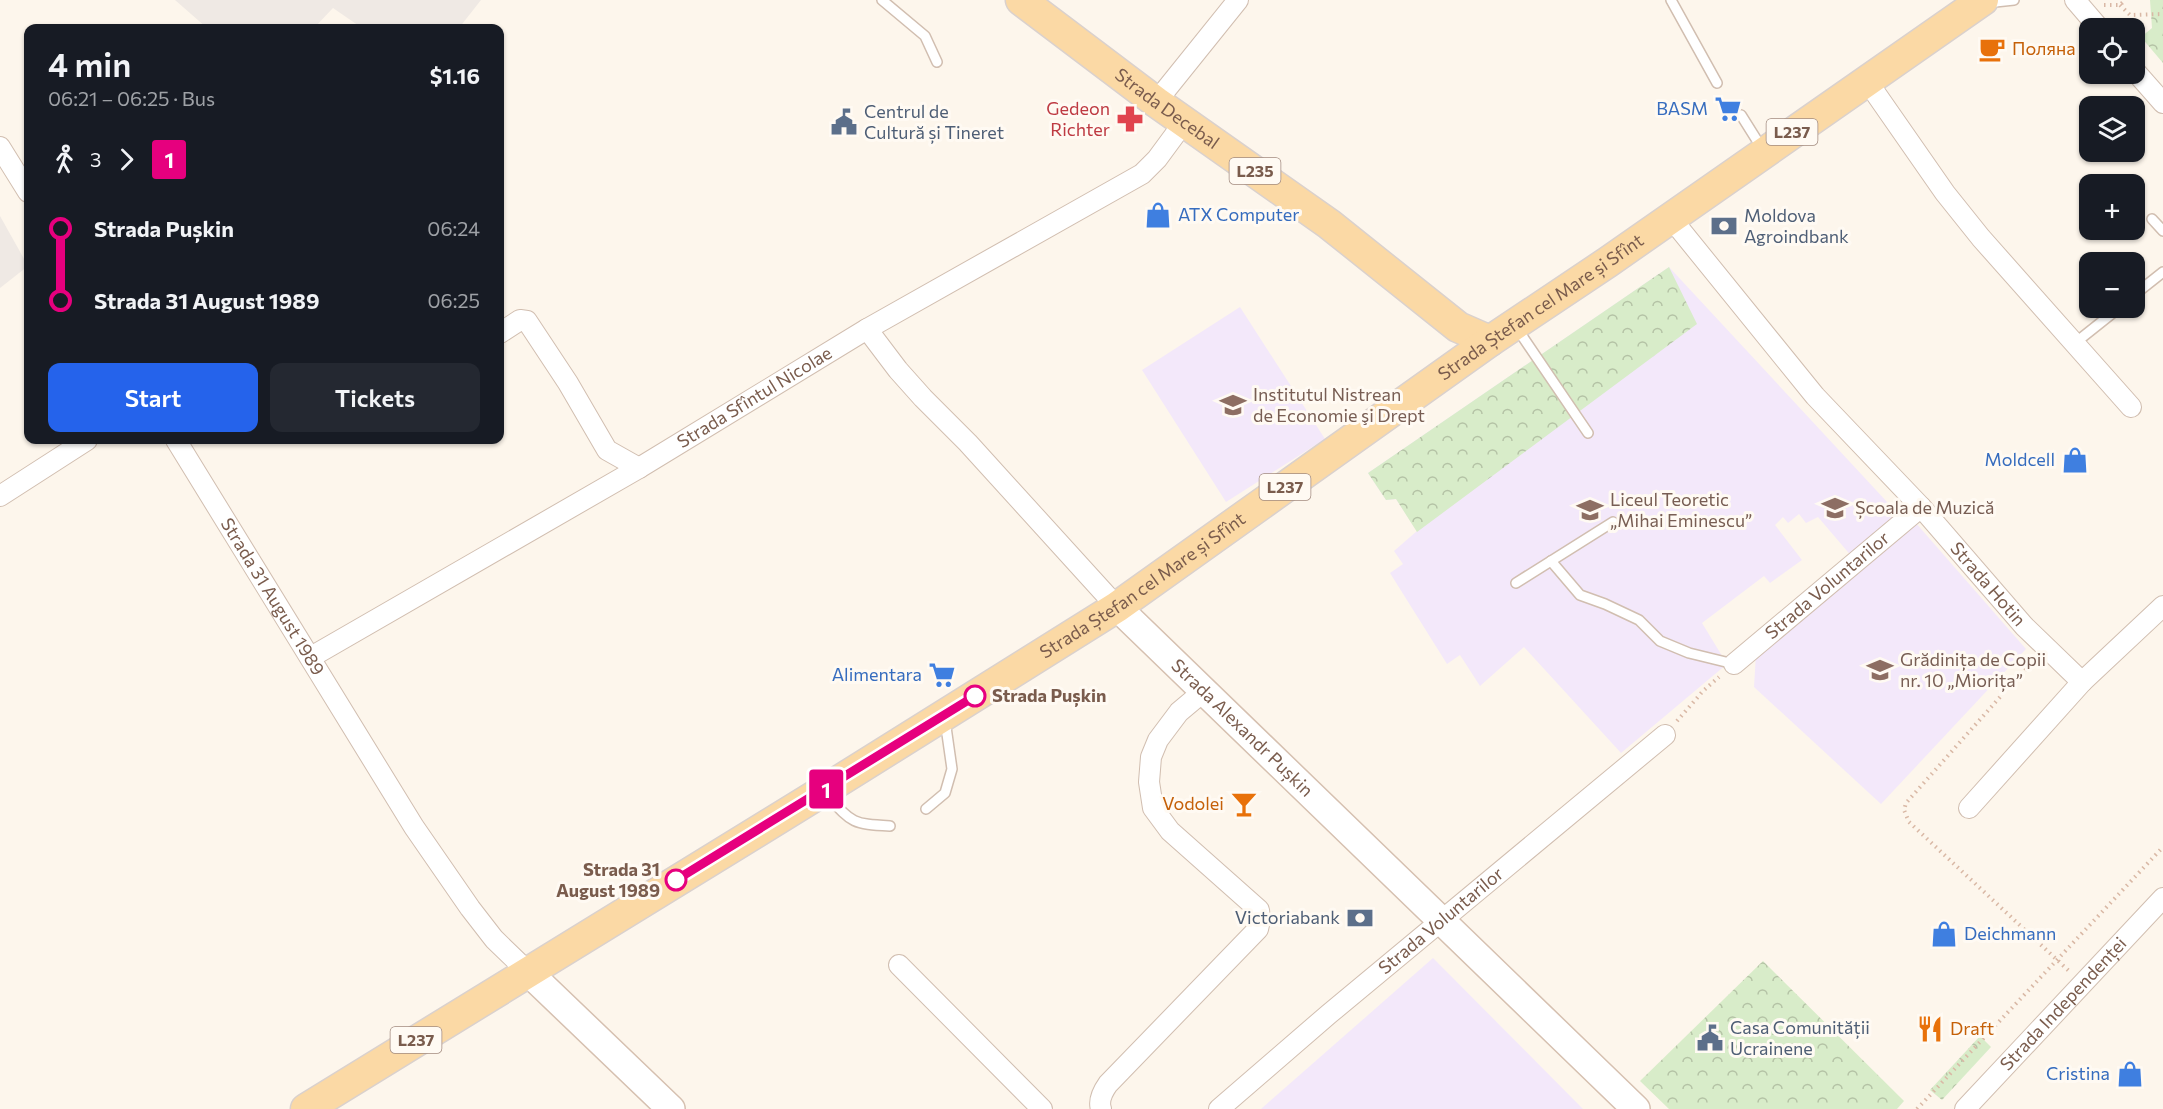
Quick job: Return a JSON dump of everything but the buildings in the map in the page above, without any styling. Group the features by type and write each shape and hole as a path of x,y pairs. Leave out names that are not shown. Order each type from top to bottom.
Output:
{"main road":[{"name":"Strada Decebal","path":"1020,0 1156,102 1329,224 1458,327 1502,333"},
{"name":"Strada Ștefan cel Mare și Sfînt","path":"306,1109 1117,607 1502,333 1980,2"}],"street":[{"path":"1156,102 1238,0"},
{"path":"2075,0 2090,18"},
{"path":"1867,81 1945,193 1974,229 2131,407"},
{"path":"2145,83 2163,103"},
{"name":"Strada Sfîntul Nicolae","path":"311,657 639,468 867,329 1142,174 1157,159 1185,121"},
{"path":"0,147 24,186"},
{"name":"Strada Hotin","path":"1670,218 1815,396 1922,507 2024,626 2082,682"},
{"path":"504,330 520,320 527,321 568,383 607,450 639,468"},
{"name":"Strada Alexandr Pușkin","path":"867,329 916,391 1008,485 1117,607 1636,1109"},
{"path":"0,496 81,444"},
{"name":"Strada 31 August 1989","path":"178,444 311,657 387,785 445,874 494,939 671,1109"},
{"name":"Strada Voluntarilor","path":"1734,664 1922,507"},
{"path":"1969,808 2082,682 2163,606"},
{"path":"1101,1109 1102,1093 1108,1084 1258,929 1260,920 1258,910 1170,831 1154,808 1149,782 1151,757 1158,740 1179,712 1204,691"},
{"name":"Strada Voluntarilor","path":"1219,1109 1665,735"},
{"name":"Strada Independenței","path":"1965,1109 2163,898"},
{"path":"899,965 1042,1109"}],"lane":[{"path":"882,0 925,36 937,62"},
{"path":"1671,0 1717,83"},
{"path":"1980,2 2014,0"},
{"path":"1741,115 1764,152"},
{"path":"2152,219 2163,231"},
{"path":"2145,287 2163,273"},
{"path":"2075,343 2106,318"},
{"path":"1502,333 1588,433"},
{"path":"1516,583 1613,522"},
{"path":"1551,561 1580,595 1605,603 1639,620 1660,641 1689,653 1734,664"},
{"path":"926,809 945,793 952,769 944,715"},
{"path":"824,790 849,820 867,825 890,826"}],"path":[{"path":"2126,0 2120,5 2130,15 2163,14"},
{"path":"2013,684 2046,647"},
{"path":"1665,735 1703,691 1734,664"},
{"path":"2000,697 1906,803 1904,810 1910,822 2082,984"},
{"path":"1917,1109 2163,848"}],"shaded area":[{"path":"175,0 481,0 462,24 356,24 333,8 318,24 202,24"},
{"path":"0,216 24,259 24,269 0,288"},
{"name":"Liceul Teoretic „Mihai Eminescu”","path":"1669,267 1901,517 1853,558 1818,517 1806,523 1799,514 1788,523 1783,517 1775,525 1802,560 1770,583 1764,576 1702,623 1727,664 1621,753 1524,647 1480,686 1460,655 1447,664 1390,573 1403,564 1394,551 1417,531 1396,499 1386,500 1368,473"},
{"name":"Institutul Nistrean de Economie şi Drept","path":"1240,307 1325,439 1226,502 1142,370"},
{"name":"Grădinița de Copii nr. 10 „Miorița”","path":"1915,522 2026,649 1881,804 1754,687 1756,654"},
{"path":"1433,958 1583,1109 1261,1109"}],"green space":[{"path":"2150,0 2163,0 2163,63 2145,42 2145,34 2152,28"},
{"path":"1669,267 1697,324 1417,532 1396,499 1386,500 1368,473"},
{"path":"1763,961 1904,1101 1897,1109 1669,1109 1640,1081"},
{"path":"1980,1036 1991,1047 1942,1100 1930,1090"}],"bus line":[{"name":"1","path":"676,880 975,696"}],"place":[{"name":"Поляна","path":"1992,49"},
{"name":"BASM","path":"1728,109"},
{"name":"Gedeon Richter","path":"1130,119"},
{"name":"Centrul de Cultură și Tineret","path":"844,122"},
{"name":"ATX Computer","path":"1158,215"},
{"name":"Moldova Agroindbank","path":"1724,226"},
{"name":"Institutul Nistrean de Economie şi Drept","path":"1233,405"},
{"name":"Moldcell","path":"2075,460"},
{"name":"Școala de Muzică","path":"1835,508"},
{"name":"Liceul Teoretic „Mihai Eminescu”","path":"1590,510"},
{"name":"Grădinița de Copii nr. 10 „Miorița”","path":"1880,670"},
{"name":"Alimentara","path":"942,675"},
{"name":"Strada Pușkin","path":"975,696"},
{"name":"Vodolei","path":"1244,804"},
{"name":"Strada 31 August 1989","path":"676,880"},
{"name":"Victoriabank","path":"1360,918"},
{"name":"Deichmann","path":"1944,934"},
{"name":"Draft","path":"1930,1029"},
{"name":"Casa Comunității Ucrainene","path":"1710,1038"},
{"name":"Cristina","path":"2130,1074"}]}
